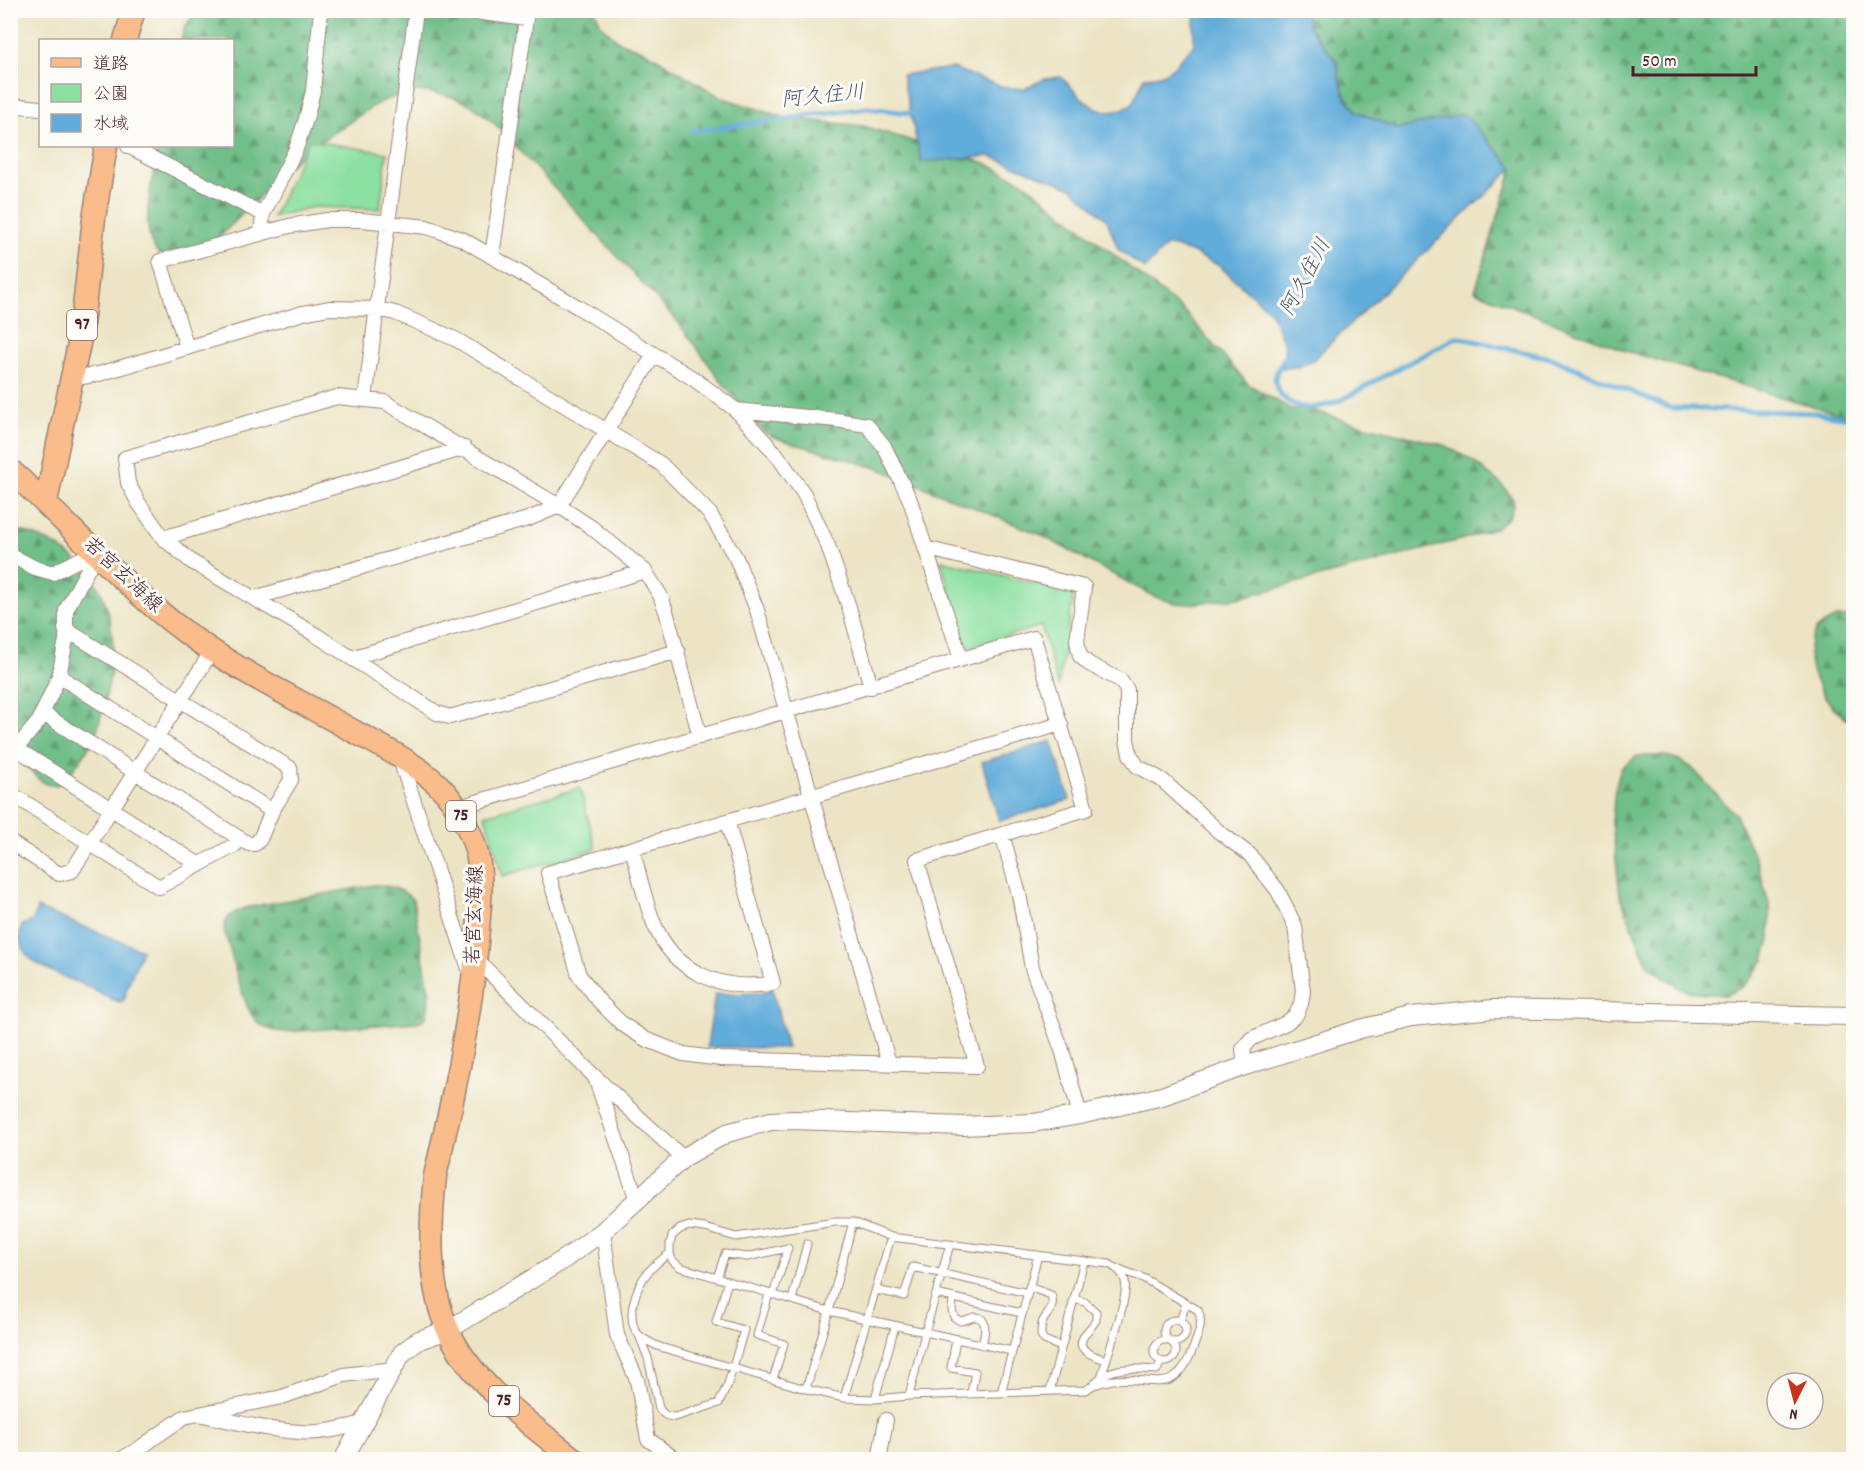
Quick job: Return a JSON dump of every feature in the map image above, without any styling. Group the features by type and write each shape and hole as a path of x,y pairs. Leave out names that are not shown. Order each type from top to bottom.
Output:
{"main road":[{"path":"125,39 134,10"},
{"name":"97","path":"46,502 81,334 94,218 106,147"},
{"name":"若宮玄海線","path":"10,471 46,502 94,552 156,609 212,651 399,756 444,791 456,808 470,833 481,875 474,982 435,1176 430,1237 438,1299 448,1330 475,1371 512,1409 575,1460"}],"street":[{"path":"261,234 263,214 296,149 306,119 313,91 321,10"},
{"path":"365,399 416,10"},
{"path":"460,10 526,19 492,256"},
{"path":"10,105 39,108"},
{"path":"131,147 263,214"},
{"path":"188,348 160,261 289,226 327,220 362,220 427,227 462,239 694,379 736,410 777,455 804,494 828,546 849,607 871,687"},
{"path":"71,379 99,374 329,308 378,309 395,313 457,340 661,464 710,514 736,558 757,610 890,1063"},
{"path":"254,598 528,519 559,506 654,355"},
{"path":"678,651 450,717 437,713 254,598 192,562 163,538 138,502 128,483 125,458 337,398 384,402 465,448 559,506 591,527 645,571 660,595 678,651 700,737"},
{"path":"736,410 867,425 884,446 910,500 961,659"},
{"path":"163,538 465,448"},
{"path":"925,548 1084,587 1077,641 1080,656 1089,664 1120,680 1127,690 1127,740 1130,754 1137,766 1162,780 1218,831 1250,855 1278,891 1295,926 1303,991 1301,1004 1296,1015 1286,1023 1251,1039 1243,1049 1245,1066"},
{"path":"10,555 35,568 53,573 94,552"},
{"path":"94,552 89,567 66,610 66,640 58,676 39,721 14,752 112,809 198,864"},
{"path":"351,658 645,571"},
{"path":"42,713 249,844 256,843 291,780 290,768 65,628"},
{"path":"456,808 1034,638 1061,724 1086,809 917,860 977,1066 721,1059 690,1055 645,1039 622,1024 599,1001 579,975 548,873 1061,724"},
{"path":"10,842 59,874 72,871 212,651"},
{"path":"58,676 272,811"},
{"path":"399,756 474,982"},
{"path":"10,793 159,887 235,844 239,838"},
{"path":"632,849 653,922 675,957 705,978 725,984 754,986 773,983 727,821"},
{"path":"1002,834 1019,894 1032,968 1062,1050 1080,1115"},
{"path":"476,959 594,1076 683,1158"},
{"path":"343,1460 402,1353 419,1340 448,1330 563,1260 603,1231 683,1158 727,1133 771,1121 820,1120 973,1126 1033,1123 1162,1096 1245,1066 1360,1029 1411,1017 1453,1011 1493,1009 1854,1016"},
{"path":"594,1076 637,1200"},
{"path":"603,1231 616,1335 637,1380 648,1439 676,1460"},
{"path":"119,1460 184,1417 282,1396 344,1375 393,1369"},
{"path":"198,1414 251,1426 301,1432 330,1430 364,1423"},
{"path":"879,1460 886,1420"}],"lane":[{"path":"806,1389 853,1222"},
{"path":"1012,1351 829,1311 680,1267 672,1260 670,1253 672,1236 680,1229 689,1226 736,1237 821,1223 853,1222 891,1236 1109,1264 1143,1278 1198,1310 1202,1324 1187,1364 1182,1371 1163,1382 1113,1380 1094,1385"},
{"path":"844,1398 891,1236"},
{"path":"792,1300 807,1244"},
{"path":"909,1396 950,1244"},
{"path":"717,1278 725,1254 747,1257 788,1248 757,1335 784,1344 773,1379"},
{"path":"670,1253 647,1273 634,1301 633,1318 648,1358 659,1408 669,1417 719,1403 734,1368 744,1330 716,1322 728,1281"},
{"path":"1001,1393 1038,1255"},
{"path":"1050,1391 1084,1261"},
{"path":"876,1290 904,1296 913,1267 1051,1295 1052,1310 1044,1319 1041,1335 1044,1340 1061,1347"},
{"path":"1101,1378 1126,1291 1123,1275 1117,1269"},
{"path":"936,1294 1022,1313"},
{"path":"953,1298 954,1317 960,1321 973,1317 984,1322 986,1329 982,1345"},
{"path":"1074,1299 1085,1302 1096,1312 1096,1320 1082,1337 1084,1350 1106,1360"},
{"path":"1180,1321 1186,1304"},
{"path":"615,1320 633,1318"},
{"path":"1180,1321 1169,1322 1165,1328 1165,1335 1170,1341 1175,1347 1175,1354 1168,1362 1161,1362 1155,1357 1155,1347 1160,1342 1170,1341 1180,1341 1185,1336 1185,1326 1180,1321"},
{"path":"875,1399 896,1326"},
{"path":"639,1335 660,1347 844,1398 875,1399 1086,1390 1101,1378 1119,1369 1156,1370 1161,1362"},
{"path":"956,1339 951,1368 975,1372 971,1394"}],"green space":[{"path":"197,11 595,11 601,25 618,41 647,52 720,97 786,118 863,126 985,163 1023,182 1182,309 1249,385 1291,409 1312,410 1444,445 1471,460 1501,484 1513,499 1514,505 1509,516 1498,527 1467,538 1239,598 1189,604 1174,603 1153,596 1039,534 877,468 779,439 763,432 724,385 678,322 495,124 470,104 434,93 418,91 405,93 378,103 298,157 208,249 190,259 170,259 158,253 151,242 148,227 150,192 159,147 234,147 234,39 181,39 185,26"},
{"path":"1305,11 1853,11 1853,418 1626,351 1475,291 1513,168 1464,114 1399,129 1357,112 1345,97 1337,62 1309,27"},
{"path":"309,140 387,153 380,209 313,207 273,217"},
{"path":"10,528 50,542 71,556 99,588 108,611 113,655 105,701 95,736 68,777 54,785 39,780 11,748"},
{"path":"941,560 1074,593 1058,687 1041,626 966,648"},
{"path":"1837,617 1853,617 1853,723 1832,706 1816,682 1811,668 1809,654 1811,641 1817,629"},
{"path":"1637,756 1665,756 1677,759 1691,767 1736,815 1758,865 1770,907 1770,939 1764,960 1754,974 1743,987 1725,995 1695,993 1678,987 1647,964 1620,895 1612,822 1615,789 1621,768"},
{"path":"580,788 596,849 502,876 485,815"},
{"path":"375,885 396,888 413,900 430,996 426,1018 418,1022 285,1032 267,1029 258,1023 247,1005 224,930 228,918 244,908"}],"water":[{"path":"1194,11 1305,11 1309,27 1337,62 1345,96 1357,112 1399,129 1464,114 1513,168 1313,360 1299,367 1282,368 1285,345 1270,311 1218,265 1191,252 1167,245 1145,269 1118,249 1107,220 1072,188 990,156 921,162 902,75 952,68 1003,87 1024,89 1044,79 1061,77 1092,106 1107,112 1116,111 1133,104 1144,77 1168,71 1194,45"},
{"path":"1052,741 1070,800 999,821 982,762"},
{"path":"37,908 142,950 126,990 125,999 120,1002 111,999 30,958 23,949 20,938 22,925 33,921"},
{"path":"772,988 787,1048 707,1047 715,994 763,993"}],"waterway":[{"name":"阿久住川","path":"692,131 868,108 916,114"},
{"name":"阿久住川","path":"1286,355 1277,370 1276,386 1282,396 1297,406 1324,406 1339,401 1457,337 1551,358 1670,408 1816,413 1854,419"}]}
